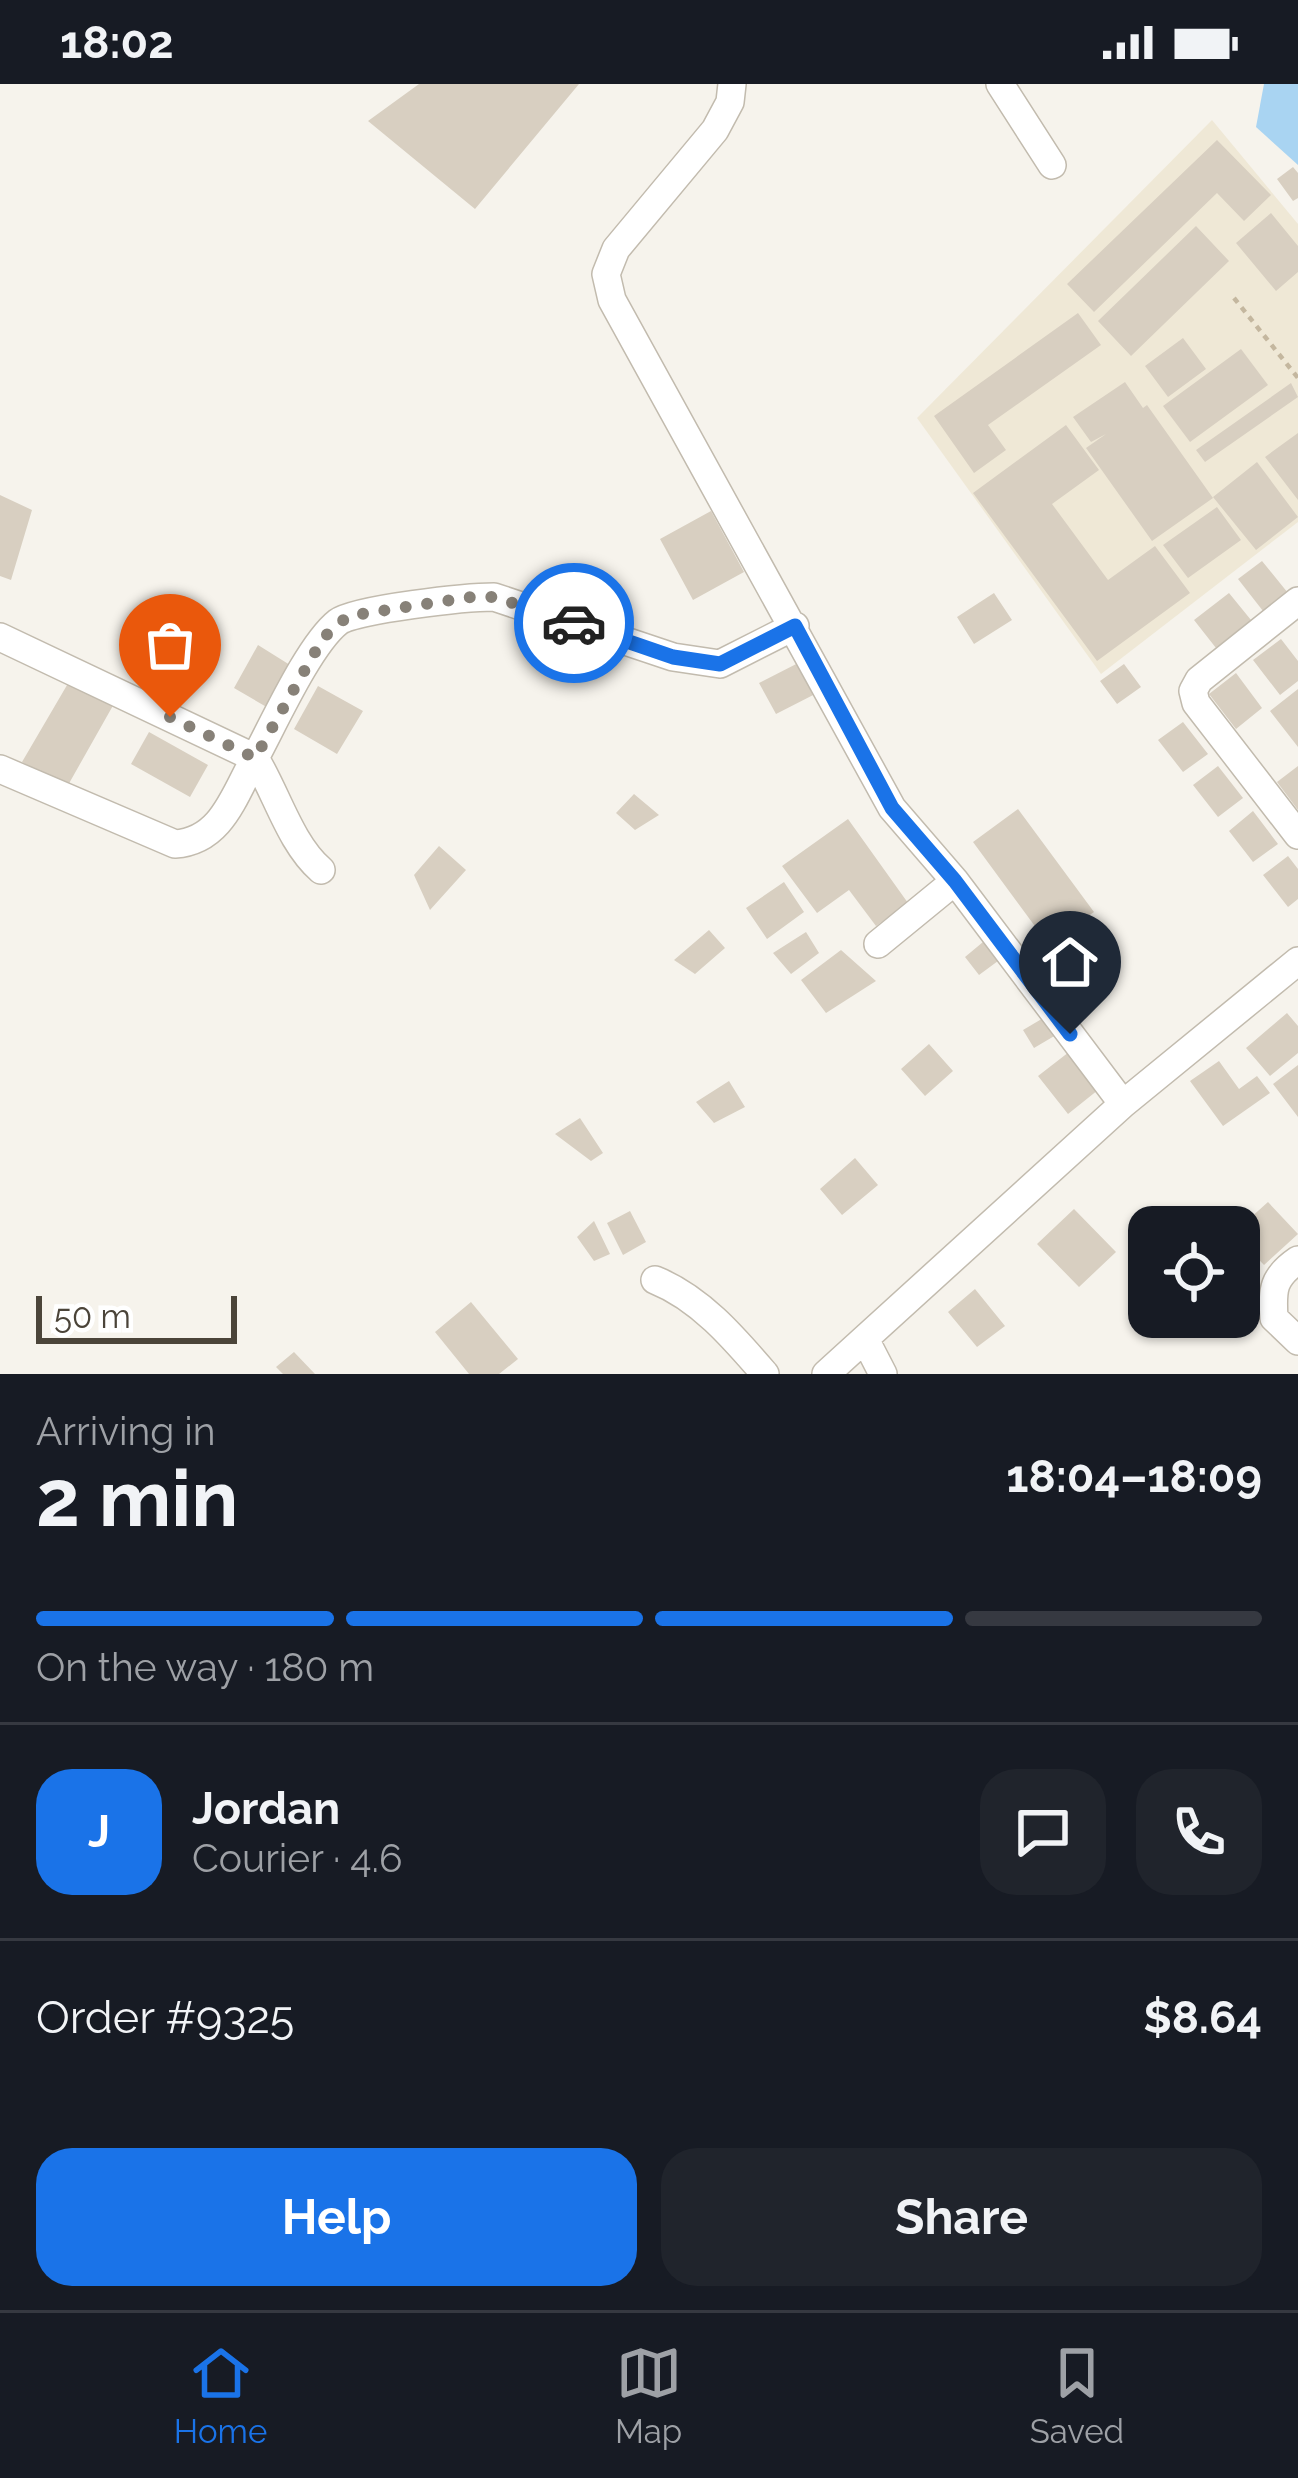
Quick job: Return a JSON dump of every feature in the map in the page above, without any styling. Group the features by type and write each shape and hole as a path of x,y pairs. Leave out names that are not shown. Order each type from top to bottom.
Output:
{"street":[{"path":"1000,84 1052,165"},
{"path":"736,90 715,130 616,249 606,274 612,300 892,808 955,881 1124,1104"},
{"path":"0,769 175,844 199,842 216,827 323,638 348,616 494,597 673,657 720,664 795,626"},
{"path":"1298,601 1199,680 1193,691 1196,703 1298,835"},
{"path":"0,637 255,758 278,794 302,853 321,870"},
{"path":"878,944 955,881"},
{"path":"826,1374 1124,1104 1298,961"},
{"path":"1298,1260 1282,1271 1272,1287 1274,1318 1298,1341"},
{"path":"655,1280 678,1289 732,1336 765,1374"},
{"path":"866,1341 883,1374"}],"path":[{"path":"1234,298 1298,378"}],"shaded area":[{"path":"1212,120 1298,224 1298,522 1101,674 917,418"}],"water":[{"path":"1264,84 1298,84 1298,165 1256,127"}],"building":[{"path":"419,84 579,84 475,209 368,121"},
{"path":"1217,140 1271,195 1244,221 1217,193 1094,312 1067,284"},
{"path":"1293,167 1298,173 1298,198 1293,201 1277,179"},
{"path":"1271,213 1298,246 1298,272 1276,291 1236,243"},
{"path":"1196,226 1229,261 1131,356 1098,321"},
{"path":"1078,313 1101,345 988,425 1006,450 974,473 934,416"},
{"path":"1183,338 1206,369 1168,397 1145,366"},
{"path":"1241,349 1268,385 1190,442 1163,406"},
{"path":"1125,382 1143,408 1147,405 1213,498 1152,541 1086,448 1106,434 1091,442 1073,417"},
{"path":"1291,383 1298,397 1205,462 1196,450"},
{"path":"1066,425 1099,470 1052,504 1108,580 1155,546 1190,593 1097,661 973,493"},
{"path":"1298,433 1298,500 1265,457"},
{"path":"1257,462 1298,517 1256,550 1213,497"},
{"path":"0,495 32,510 11,580 0,576"},
{"path":"1217,507 1241,540 1188,578 1163,545"},
{"path":"711,511 744,572 693,600 660,539"},
{"path":"1262,561 1288,593 1263,611 1238,579"},
{"path":"994,593 1012,620 974,644 957,617"},
{"path":"1229,593 1251,620 1216,648 1194,620"},
{"path":"1281,639 1298,661 1298,681 1280,695 1253,660"},
{"path":"258,645 290,665 270,709 234,688"},
{"path":"806,659 823,690 776,714 759,683"},
{"path":"1124,664 1141,687 1117,704 1100,681"},
{"path":"1236,673 1262,708 1236,729 1209,694"},
{"path":"70,680 115,702 67,787 22,762"},
{"path":"318,686 363,711 337,754 294,729"},
{"path":"1298,689 1298,747 1270,711"},
{"path":"1183,722 1208,754 1183,772 1158,740"},
{"path":"149,732 208,765 190,797 131,764"},
{"path":"1218,766 1243,798 1218,817 1193,785"},
{"path":"1298,766 1298,810 1277,782"},
{"path":"634,794 659,815 635,830 616,813"},
{"path":"1018,809 1094,912 1048,944 973,842"},
{"path":"1253,811 1278,844 1253,862 1229,831"},
{"path":"848,819 908,903 876,926 849,890 817,913 782,866"},
{"path":"439,846 466,870 430,910 414,875"},
{"path":"1288,856 1298,869 1298,899 1288,907 1263,875"},
{"path":"784,882 804,912 767,939 746,908"},
{"path":"709,930 725,948 695,974 674,960"},
{"path":"806,932 819,953 791,974 773,953"},
{"path":"983,942 998,961 979,975 965,957"},
{"path":"841,950 876,981 826,1013 801,980"},
{"path":"1287,1013 1298,1026 1298,1053 1270,1076 1246,1048"},
{"path":"1045,1017 1056,1035 1034,1048 1023,1030"},
{"path":"929,1044 953,1071 925,1096 901,1069"},
{"path":"1069,1052 1098,1090 1068,1114 1038,1076"},
{"path":"1219,1061 1239,1089 1257,1076 1270,1093 1223,1126 1190,1081"},
{"path":"1298,1065 1298,1117 1273,1084"},
{"path":"729,1081 745,1107 714,1123 696,1102"},
{"path":"580,1118 603,1153 591,1161 555,1134"},
{"path":"855,1158 878,1185 842,1215 820,1189"},
{"path":"1268,1202 1298,1234 1264,1265 1260,1261 1260,1209"},
{"path":"1074,1209 1116,1252 1079,1287 1037,1244"},
{"path":"630,1211 646,1242 623,1255 607,1223"},
{"path":"594,1221 610,1254 594,1261 577,1237"},
{"path":"975,1289 1005,1326 977,1347 948,1312"},
{"path":"471,1302 518,1359 499,1374 469,1374 435,1332"},
{"path":"294,1352 315,1374 283,1374 276,1367"}],"way so far":[{"path":"170,717 255,758 323,638 348,616 494,597 574,623"}],"route":[{"path":"574,623 673,657 720,664 795,626 892,808 955,881 1070,1034"}]}
